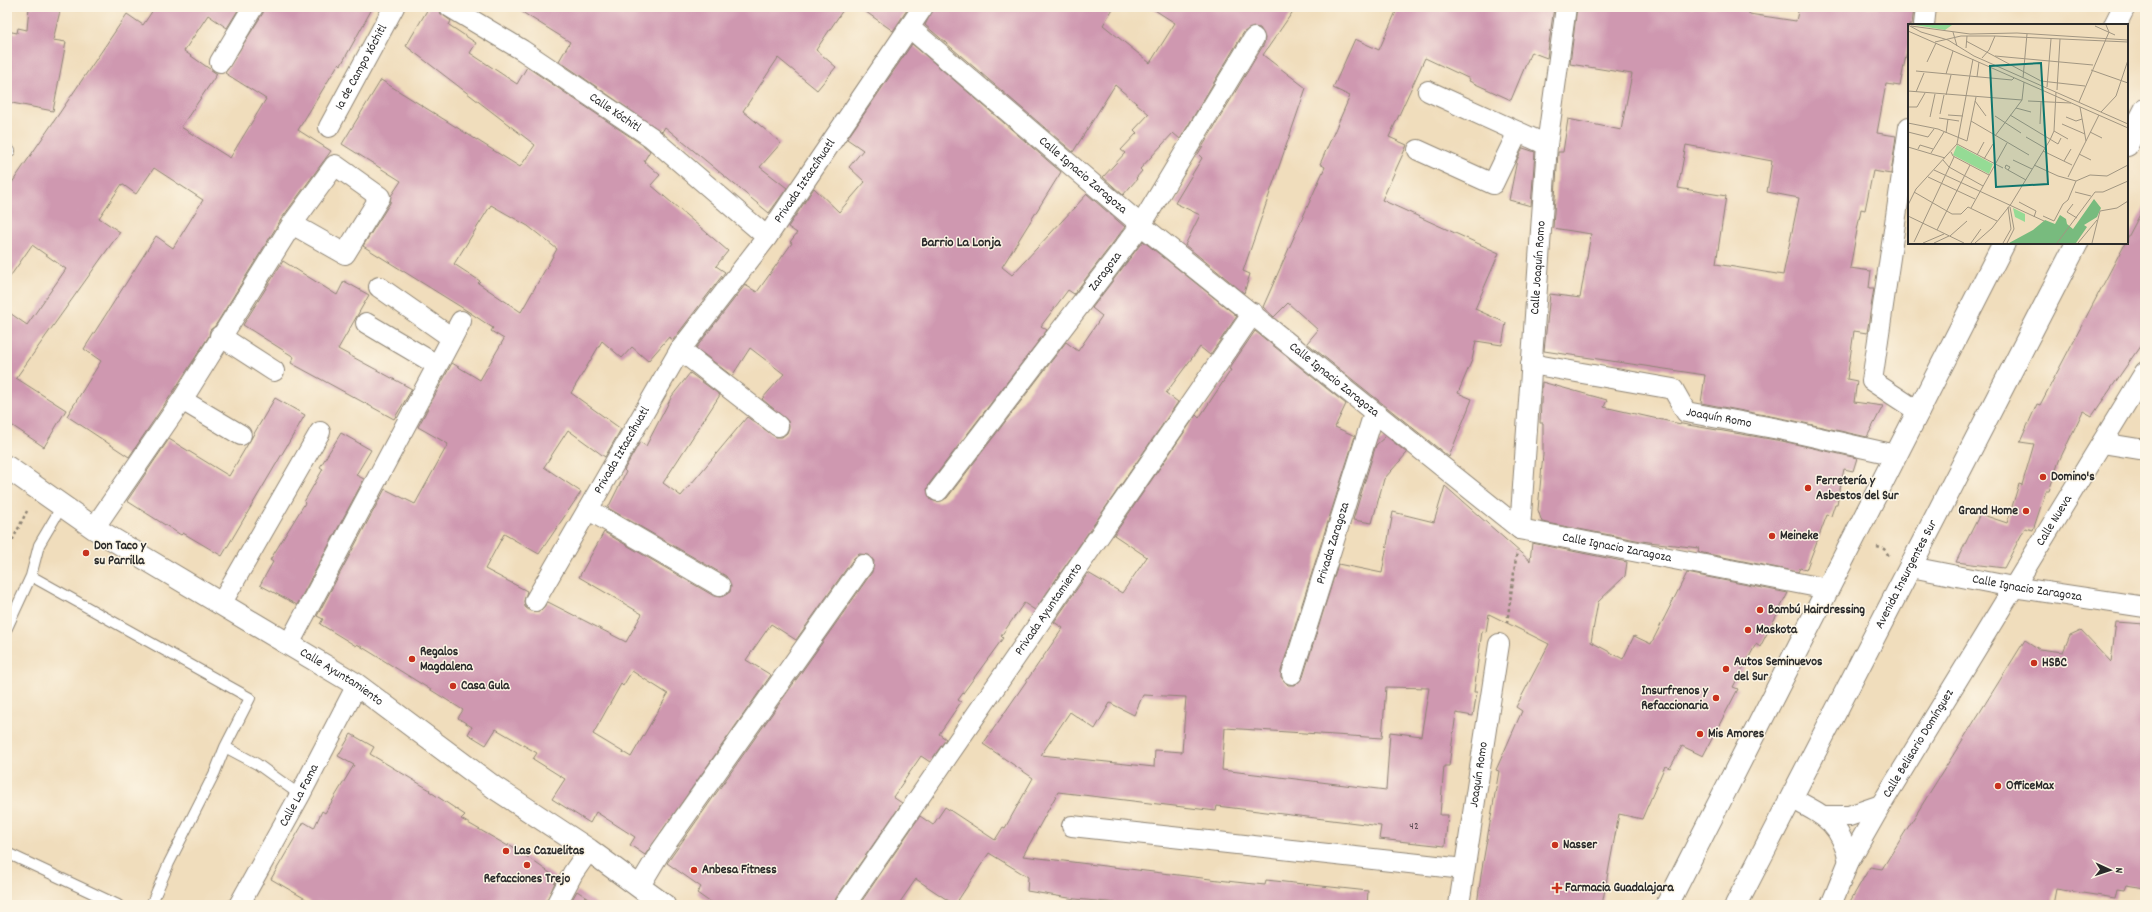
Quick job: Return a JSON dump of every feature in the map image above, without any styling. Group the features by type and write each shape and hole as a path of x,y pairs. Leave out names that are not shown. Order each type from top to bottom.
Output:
{"main road":[{"path":"2116,24 2124,7"},
{"path":"2128,143 2145,110"},
{"path":"1667,905 2003,244"},
{"name":"Avenida Insurgentes Sur","path":"1736,905 2076,244"},
{"name":"Calle Ayuntamiento","path":"7,467 94,528 356,685 495,788 589,850 664,905"}],"street":[{"path":"220,62 253,7"},
{"name":"1a de Campo Xóchitl","path":"329,127 394,7"},
{"name":"Calle Xóchitl","path":"450,7 522,50 651,137 767,237"},
{"name":"Privada Iztaccíhuatl","path":"535,601 589,510 680,350 767,237 923,7"},
{"name":"Calle Joaquín Romo","path":"1520,529 1547,145 1566,7"},
{"path":"1924,24 1926,7"},
{"name":"Calle Ignacio Zaragoza","path":"910,28 1140,225 1253,313 1374,413 1520,529 1828,589"},
{"name":"Zaragoza","path":"938,491 1140,225 1254,38"},
{"path":"1428,91 1547,145"},
{"path":"1418,150 1493,184 1518,132"},
{"path":"1908,134 1872,381 1919,412"},
{"path":"94,528 182,400 220,336 292,224 335,166 380,196 345,254 292,224"},
{"path":"289,644 456,330 379,287"},
{"name":"Privada Ayuntamiento","path":"845,905 1253,313"},
{"path":"366,323 437,365"},
{"path":"220,336 274,371"},
{"path":"680,350 778,426"},
{"name":"Joaquín Romo","path":"1531,364 1673,389 1686,412 1784,430 1896,455"},
{"name":"Calle Nueva","path":"2013,587 2145,372"},
{"path":"182,400 241,435"},
{"name":"Privada Zaragoza","path":"1292,674 1374,413"},
{"path":"221,604 320,432"},
{"path":"2102,443 2145,450"},
{"name":"Privada Iztaccíhuatl","path":"589,510 720,586"},
{"path":"638,887 660,852 862,565"},
{"name":"Calle Ignacio Zaragoza","path":"1908,572 2145,607"},
{"name":"Calle Belisario Domínguez","path":"1831,905 1849,861 1881,804 2013,587"},
{"name":"Joaquín Romo","path":"1459,905 1503,635"},
{"name":"Calle La Fama","path":"239,905 300,795 356,685"},
{"path":"1791,798 1824,816 1843,838 1849,861"},
{"path":"1824,816 1849,816 1881,804"},
{"path":"1072,826 1464,869"},
{"path":"556,905 573,873 589,850"}],"lane":[{"path":"7,628 31,576 39,544 62,506"},
{"path":"31,576 250,698 169,863 151,905"},
{"path":"225,747 257,764 300,795"},
{"path":"7,853 118,905"}],"path":[{"path":"7,551 38,489"},
{"path":"1503,635 1520,529"},
{"path":"1855,537 1884,549 1908,572"}],"building":[{"path":"29,7 61,7 53,40 66,42 53,111 7,102 7,31 17,33 18,28 27,30"},
{"path":"155,7 240,7 227,28 208,15 184,51 217,74 181,127 230,158 266,99 225,73 263,13 264,7 373,7 341,65 339,63 298,130 331,151 282,218 215,326 210,330 209,336 129,457 67,416 101,361 84,349 156,236 173,248 203,200 154,168 136,194 122,184 99,218 120,232 16,378 66,410 44,447 7,422 7,311 27,325 66,269 32,245 7,281 7,190 127,14 143,25"},
{"path":"429,7 439,7 440,13 451,21 449,25 476,43 470,53 517,84 527,67 650,151 644,161 660,175 651,185 728,251 716,266 725,272 673,340 669,337 648,361 632,347 622,358 602,341 571,393 621,429 605,457 568,430 544,467 581,492 539,554 504,534 485,569 527,591 524,601 525,607 530,611 540,611 548,602 626,642 642,614 579,577 604,532 714,596 720,597 730,592 731,586 726,576 608,508 626,472 624,470 640,442 646,446 672,396 690,373 720,395 663,483 681,496 747,417 776,437 782,437 787,433 789,427 788,421 762,399 784,374 750,348 732,376 696,348 745,285 757,292 792,243 790,242 797,233 788,227 814,188 839,212 865,182 849,167 863,150 847,139 912,44 1061,172 1002,267 1012,275 1087,194 1125,227 1074,294 1068,290 1041,326 1047,330 929,484 927,490 931,500 937,502 947,498 1066,342 1078,351 1102,316 1092,308 1143,241 1237,316 1210,355 1200,347 1166,393 1178,402 1035,610 1024,603 1001,636 1003,638 958,700 961,702 939,734 946,739 930,762 921,756 893,797 902,803 836,898 834,905 714,905 697,893 701,887 667,863 872,572 874,561 869,555 859,554 854,558 796,640 771,624 746,660 771,675 645,855 630,845 635,837 596,812 590,823 552,799 565,779 533,759 537,753 496,729 486,745 468,734 472,727 458,718 463,710 357,644 356,646 320,624 323,619 317,616 385,489 415,504 448,444 418,427 452,363 480,380 504,339 491,331 493,328 469,312 363,246 390,203 391,196 401,181 342,144 381,80 520,167 535,145 406,46","holes":["491,205 528,226 557,249 521,312 478,283 480,281 454,264","632,671 668,694 631,757 593,734 621,684 623,686"]},
{"path":"514,7 845,7 816,50 836,67 817,90 778,58 743,111 781,143 760,167 787,188 769,213 665,127 662,132 559,61 570,42"},
{"path":"859,7 909,7 893,31"},
{"path":"934,7 1114,7 1103,25 1150,63 1175,23 1150,7 1296,7 1263,55 1306,88 1243,271 1250,274 1244,293 1185,245 1200,215 1175,203 1202,158 1198,154 1264,44 1265,38 1260,28 1254,27 1244,32 1180,139 1173,133 1140,169 1142,171 1136,178 1137,179 1123,195 1103,177 1125,153 1121,150 1137,133 1134,130 1149,114 1115,85 1073,152 925,25"},
{"path":"1398,7 1554,7 1547,58 1531,52 1511,100 1469,81 1470,79 1425,58 1389,137 1407,145 1382,200 1499,253 1475,309 1506,323 1502,345 1476,341 1472,360 1458,393 1472,399 1449,457 1307,343 1318,330 1288,303 1274,317 1263,307 1325,167 1320,164 1350,96 1333,88 1355,39 1379,50"},
{"path":"1577,7 1737,7 1749,10 1749,14 1796,21 1799,7 1914,7 1912,24 1908,24 1908,45 1900,86 1886,84 1877,133 1896,136 1891,174 1873,171 1865,210 1861,209 1850,268 1871,271 1869,288 1874,288 1867,333 1854,331 1847,379 1857,381 1854,402 1883,406 1867,437 1786,419 1701,403 1705,375 1544,351 1550,294 1580,298 1591,234 1553,228 1558,152 1563,152 1568,119 1621,130 1632,74 1570,64","holes":["1686,145 1772,161 1767,192 1799,198 1783,275 1716,264 1726,196 1678,188"]},
{"path":"1523,148 1535,152 1531,206 1509,200 1517,160"},
{"path":"2145,205 2145,339 2092,416 2083,411 2059,461 2049,491 2046,491 2033,530 2025,528 2004,568 1956,562 1980,514 2007,523 2019,484 2022,485 2034,444 2020,442 2037,404 2040,405 2124,244 2128,244 2128,237"},
{"path":"283,261 337,295 344,281 369,295 338,349 412,389 394,419 291,363 294,357 243,325"},
{"path":"1255,331 1346,404 1335,427 1355,436 1281,671 1281,677 1288,685 1295,685 1303,677 1338,564 1382,573 1393,512 1434,522 1445,486 1530,561 1532,543 1627,562 1625,576 1598,602 1591,642 1623,659 1634,636 1651,644 1687,573 1788,593 1760,647 1756,644 1733,687 1738,689 1703,756 1682,746 1670,768 1665,766 1642,819 1619,814 1602,905 1477,905 1499,771 1496,770 1522,711 1516,707 1549,644 1489,614 1486,632 1482,631 1474,692 1477,692 1473,716 1456,713 1449,766 1444,766 1440,815 1448,815 1445,846 1379,839 1381,826 1217,806 1216,811 1058,792 1023,856 1235,882 1265,885 1266,880 1368,891 1367,905 1139,905 1075,899 1027,891 1028,877 989,853 955,905 916,879 898,905 859,905 920,816 933,825 945,807 995,840 1003,827 1005,828 1033,778 983,744 1063,628 1054,622 1088,573 1122,593 1147,557 1114,535 1196,415 1199,418 1231,370 1229,369","holes":["1386,687 1429,688 1421,736 1390,732 1386,790 1222,770 1225,728 1382,738","1143,695 1186,697 1182,752 1155,750 1154,767 1041,755 1070,712 1095,729 1110,703 1134,715"]},
{"path":"1542,382 1607,400 1604,407 1676,423 1782,441 1857,458 1853,471 1844,469 1837,504 1835,504 1831,516 1827,515 1806,570 1800,568 1798,572 1698,552 1699,548 1641,541 1542,522 1538,510 1543,454 1543,423 1540,423"},
{"path":"275,398 305,415 222,556 183,533 181,535 127,501 169,439 229,476"},
{"path":"341,433 371,450 356,475 364,479 297,605 260,585 273,562 270,560 305,503 304,502 323,469 320,467"},
{"path":"1386,436 1407,453 1384,479 1372,523 1353,520 1376,445"},
{"path":"2116,622 2145,624 2145,888 2126,885 2124,890 2117,889 2115,898 2056,889 2053,905 1848,905 1870,867 1882,869 2025,640 2039,649 2063,652 2070,635 2081,630 2111,662"},
{"path":"351,734 374,747 370,754 430,790 429,791 465,815 461,819 508,846 509,844 557,878 545,905 316,905 271,879 304,822 314,828 322,811 325,813 354,765 338,756"},
{"path":"577,891 598,905 569,905"}],"place":[{"name":"Domino's","path":"2043,477"},
{"name":"Ferretería y Asbestos del Sur","path":"1808,488"},
{"name":"Grand Home","path":"2026,511"},
{"name":"Meineke","path":"1772,536"},
{"name":"Don Taco y su Parrilla","path":"86,553"},
{"name":"Bambú Hairdressing","path":"1760,610"},
{"name":"Maskota","path":"1748,630"},
{"name":"Regalos Magdalena","path":"412,659"},
{"name":"HSBC","path":"2034,663"},
{"name":"Autos Seminuevos del Sur","path":"1726,669"},
{"name":"Casa Gula","path":"453,686"},
{"name":"Insurfrenos y Refaccionaria","path":"1716,698"},
{"name":"Mis Amores","path":"1700,734"},
{"name":"OfficeMax","path":"1998,786"},
{"name":"Nasser","path":"1555,845"},
{"name":"Las Cazuelitas","path":"506,851"},
{"name":"Refacciones Trejo","path":"527,865"},
{"name":"Anbesa Fitness","path":"694,870"},
{"name":"Farmacia Guadalajara","path":"1557,888"}],"district":[{"name":"Barrio La Lonja","path":"961,243"}]}
